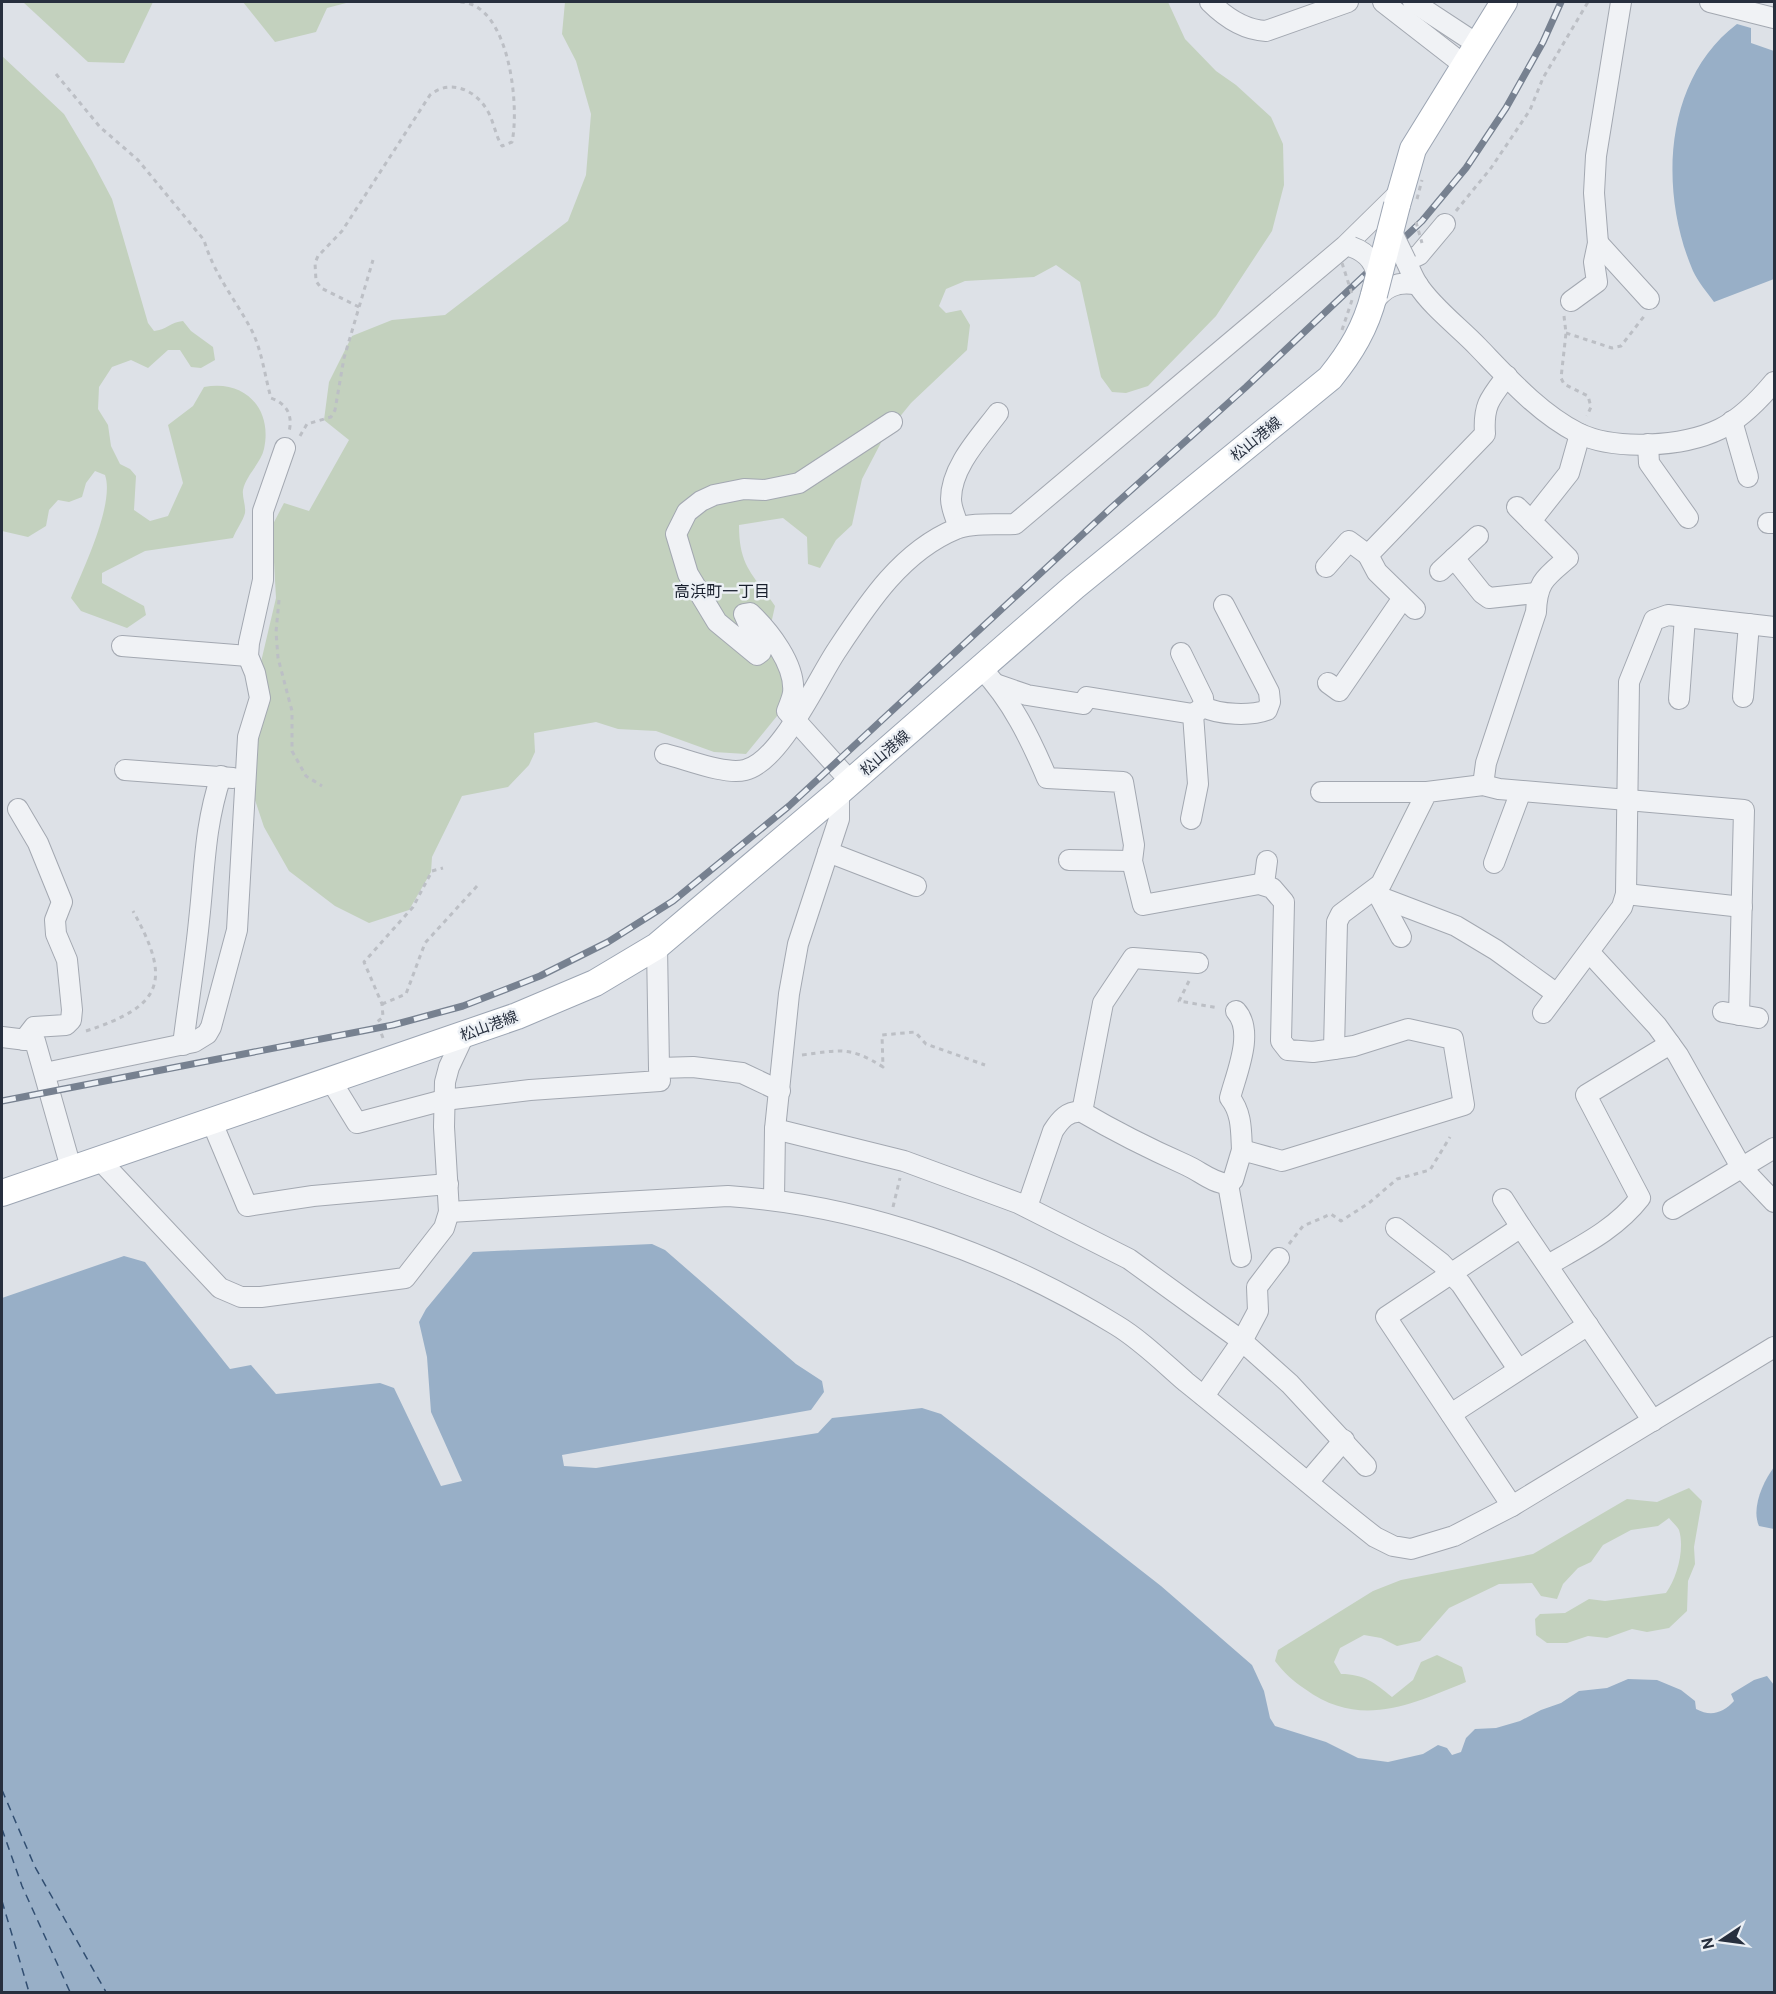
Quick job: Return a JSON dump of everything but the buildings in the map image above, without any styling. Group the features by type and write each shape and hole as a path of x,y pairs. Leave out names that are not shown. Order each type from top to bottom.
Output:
{"main road":[{"name":"松山港線","path":"2,1193 464,1035 563,998 627,965 657,946 845,787 990,677 1074,587 1330,378 1349,355 1374,298 1413,149 1504,2"}],"street":[{"path":"1210,2 1236,22 1255,31 1266,31 1342,3"},
{"path":"1383,2 1464,65"},
{"path":"1413,2 1477,44"},
{"path":"1571,301 1597,282 1594,262 1598,243 1594,193 1596,156 1621,2"},
{"path":"1710,2 1774,18"},
{"path":"665,754 730,771 744,771 755,766 775,747 796,720 836,652 868,604 896,572 929,542 958,527 1015,524 1346,251 1399,198"},
{"path":"1406,261 1419,255 1445,224"},
{"path":"1391,230 1418,285 1507,376 1545,411 1580,434 1613,442 1648,444 1707,434 1746,412 1774,382"},
{"path":"1598,243 1649,299"},
{"path":"1346,251 1366,254 1373,263 1377,274 1374,298"},
{"path":"1374,298 1388,288 1406,283 1418,285"},
{"path":"1368,555 1485,434 1484,413 1489,399 1507,376"},
{"path":"958,527 951,501 953,482 970,450 998,413"},
{"path":"1732,421 1748,477"},
{"path":"774,1199 775,1130 789,994 798,944 839,819 845,787 787,711 793,693 788,666 771,639 750,613 744,614 761,652 757,655 717,622 688,574 676,534 687,512 701,501 714,495 744,489 765,490 799,483 892,422"},
{"path":"1483,784 1486,763 1536,612 1536,593 1541,581 1568,558 1524,514 1569,473 1580,434"},
{"path":"1648,444 1649,463 1688,518"},
{"path":"45,1073 194,1042 207,1034 211,1027 237,930 248,737 260,698 255,673 248,656 263,580 263,511 285,448"},
{"path":"1478,536 1447,565 1489,598 1536,593"},
{"path":"1326,567 1349,542 1368,555 1377,572 1409,603 1340,691 1328,683"},
{"path":"990,677 1027,695 1083,704 1087,697 1198,710 1259,713 1267,710 1270,702 1269,692 1224,605"},
{"path":"1543,1013 1622,907 1626,894 1629,682 1654,620 1668,615 1774,627"},
{"path":"1679,699 1685,617"},
{"path":"1743,697 1749,624"},
{"path":"122,646 248,656"},
{"path":"1181,653 1203,698 1198,710 1198,784 1191,819"},
{"path":"990,677 1027,732 1047,778 1123,782 1134,845 1132,861 1143,904 1264,884 1272,888 1284,902 1281,1041 1288,1050 1313,1052 1354,1046 1408,1029 1453,1039 1464,1105 1282,1161 1242,1150"},
{"path":"125,770 245,779"},
{"path":"183,1045 200,921 203,856 212,802 220,776"},
{"path":"1321,792 1427,792 1483,784 1521,791 1744,810 1740,1015"},
{"path":"1494,863 1521,791"},
{"path":"1334,1049 1336,922 1341,914 1377,893 1427,792"},
{"path":"18,809 38,843 62,902 55,920 56,934 67,960 72,1010 71,1020 66,1025 34,1027 24,1040"},
{"path":"828,852 916,886"},
{"path":"1069,860 1132,861"},
{"path":"1264,884 1268,861"},
{"path":"1377,893 1401,937"},
{"path":"1377,893 1456,926 1496,950 1557,994"},
{"path":"1626,894 1742,907"},
{"path":"330,1079 357,1123 444,1100 530,1090 660,1081 657,946"},
{"path":"1589,952 1670,1044 1741,1167 1774,1202"},
{"path":"1082,1112 1103,1003 1133,958 1198,963"},
{"path":"1027,1207 1053,1131 1066,1115 1082,1112 1146,1148 1188,1166 1220,1184 1228,1184 1233,1180 1242,1150 1240,1119 1237,1107 1230,1098 1244,1044 1241,1017 1236,1011"},
{"path":"99,1159 220,1288 241,1297 261,1297 405,1278 444,1228 449,1212 444,1100 448,1067 464,1035"},
{"path":"2,1036 35,1041 71,1168"},
{"path":"1548,1265 1600,1234 1628,1214 1640,1198 1586,1095 1670,1044"},
{"path":"659,1068 693,1067 742,1073 780,1090"},
{"path":"211,1120 247,1206 313,1196 448,1184"},
{"path":"775,1130 904,1161 1027,1207 1129,1259 1242,1341 1344,1440 1366,1466"},
{"path":"1673,1209 1774,1148"},
{"path":"1228,1184 1241,1257"},
{"path":"449,1212 728,1196 774,1199 858,1216 888,1226 1023,1274 1118,1326 1375,1538 1393,1546 1411,1549 1454,1536 1512,1506 1774,1347"},
{"path":"1503,1199 1653,1421"},
{"path":"1512,1506 1386,1317 1521,1227"},
{"path":"1396,1228 1451,1273 1518,1369"},
{"path":"1204,1396 1242,1341 1258,1311 1257,1287 1279,1258"},
{"path":"1451,1414 1588,1325"},
{"path":"1308,1482 1344,1440"}],"path":[{"path":"359,307 321,288 316,281 315,263 318,256 342,231 430,95 437,89 449,86 467,91 488,110 502,146 512,142 513,91 506,53 487,13 476,4 459,2"},
{"path":"1445,224 1491,168 1530,110 1543,78 1588,2"},
{"path":"56,74 100,127 138,160 204,240 219,276 253,333 271,398 282,402 289,412 291,427 285,448"},
{"path":"1342,330 1353,297 1346,251"},
{"path":"285,448 296,441 307,424 331,417 335,410 344,358 373,260"},
{"path":"1566,333 1612,348 1621,346 1651,306 1649,299"},
{"path":"1571,301 1565,309 1566,333 1561,378 1564,384 1588,396 1591,406 1580,434"},
{"path":"263,580 271,582 278,590 278,658 292,711 292,751 306,776 322,786"},
{"path":"400,1056 393,1042 380,1035 377,1022 383,1017 382,1004 364,962 413,907 432,871 443,868"},
{"path":"382,1004 406,994 425,943 478,885"},
{"path":"66,1025 72,1033 98,1027 134,1010 152,993 156,983 154,956 150,941 133,911"},
{"path":"1198,963 1179,1001 1236,1011"},
{"path":"783,1057 846,1050 866,1056 883,1067 882,1035 915,1032 926,1044 985,1065"},
{"path":"1279,1258 1303,1226 1331,1215 1341,1221 1370,1203 1398,1179 1430,1170 1450,1137"},
{"path":"888,1226 904,1161"}],"green space":[{"path":"23,2 153,2 124,63 88,62"},
{"path":"243,2 350,2 327,8 316,32 275,42"},
{"path":"565,2 1168,2 1185,39 1216,71 1236,85 1271,117 1283,144 1284,185 1272,231 1216,316 1148,386 1126,393 1112,392 1101,377 1080,282 1056,265 1034,277 965,281 946,289 939,306 946,313 961,310 970,325 967,350 911,403 885,435 862,479 852,525 836,540 820,568 808,564 807,537 783,518 739,525 745,561 775,606 771,624 787,673 777,716 746,754 714,752 656,731 618,729 596,722 534,733 535,752 529,765 508,787 462,796 432,857 431,872 409,910 369,923 335,906 289,871 264,827 244,767 249,713 276,598 272,526 284,503 309,511 349,440 324,420 329,382 352,336 392,320 445,315 568,221 586,175 591,114 576,61 562,34"},
{"path":"2,56 64,114 92,161 112,199 148,323 154,331 183,321 191,331 213,347 215,360 201,368 191,367 180,350 168,350 148,368 131,360 112,367 99,387 98,409 108,425 111,446 120,464 130,469 136,476 134,510 150,521 168,516 183,483 168,425 193,406 204,387 231,387 242,392 252,399 264,420 266,434 264,449 245,485 243,493 245,513 233,538 145,551 102,573 102,583 144,606 146,615 127,628 81,611 71,598 102,519 106,502 105,475 95,471 86,483 82,497 69,502 58,500 49,510 46,526 28,537 2,531"},
{"path":"1689,1488 1702,1501 1694,1547 1695,1564 1688,1581 1687,1611 1669,1628 1647,1632 1632,1629 1607,1638 1588,1636 1567,1643 1547,1643 1536,1635 1535,1619 1540,1614 1565,1613 1589,1599 1605,1601 1666,1593 1677,1571 1681,1546 1679,1530 1669,1518 1658,1526 1631,1530 1603,1545 1591,1562 1578,1568 1563,1584 1557,1599 1541,1596 1532,1583 1499,1584 1449,1608 1420,1641 1397,1646 1381,1638 1364,1635 1340,1648 1334,1662 1341,1674 1369,1680 1392,1697 1413,1680 1421,1662 1437,1655 1462,1667 1466,1682 1425,1698 1385,1709 1345,1708 1325,1701 1305,1689 1275,1661 1278,1650 1373,1591 1401,1580 1533,1554 1627,1499 1657,1502"}],"water":[{"path":"1737,24 1751,28 1751,43 1774,51 1774,279 1714,302 1695,275 1682,240 1675,207 1672,173 1675,139 1682,106 1694,75 1712,47"},
{"path":"652,1244 665,1250 796,1364 822,1381 824,1392 811,1410 562,1455 564,1466 596,1468 818,1433 832,1418 922,1408 941,1414 1161,1586 1252,1665 1264,1691 1270,1718 1275,1726 1326,1742 1358,1758 1388,1762 1423,1754 1438,1745 1447,1748 1452,1755 1461,1752 1466,1738 1475,1729 1496,1728 1520,1721 1561,1703 1579,1691 1607,1688 1628,1679 1657,1680 1681,1690 1695,1701 1696,1709 1707,1713 1717,1712 1734,1701 1731,1694 1754,1680 1767,1676 1774,1685 1774,1992 2,1992 2,1298 124,1256 145,1262 230,1369 251,1365 276,1394 380,1383 394,1388 441,1486 462,1481 431,1412 427,1357 419,1322 426,1309 473,1252"},
{"path":"1774,1467 1774,1529 1759,1526 1756,1511 1762,1488"}],"ferry route":[{"path":"2,1790 35,1867 106,1992"},
{"path":"2,1829 22,1886 70,1992"},
{"path":"2,1901 29,1992"}],"railway":[{"path":"2,1101 393,1025 463,1006 540,976 608,942 673,901 789,806 1111,508 1246,387 1422,221 1466,168 1506,108 1543,42 1561,2"}],"district":[{"name":"高浜町一丁目","path":"722,591"}]}
